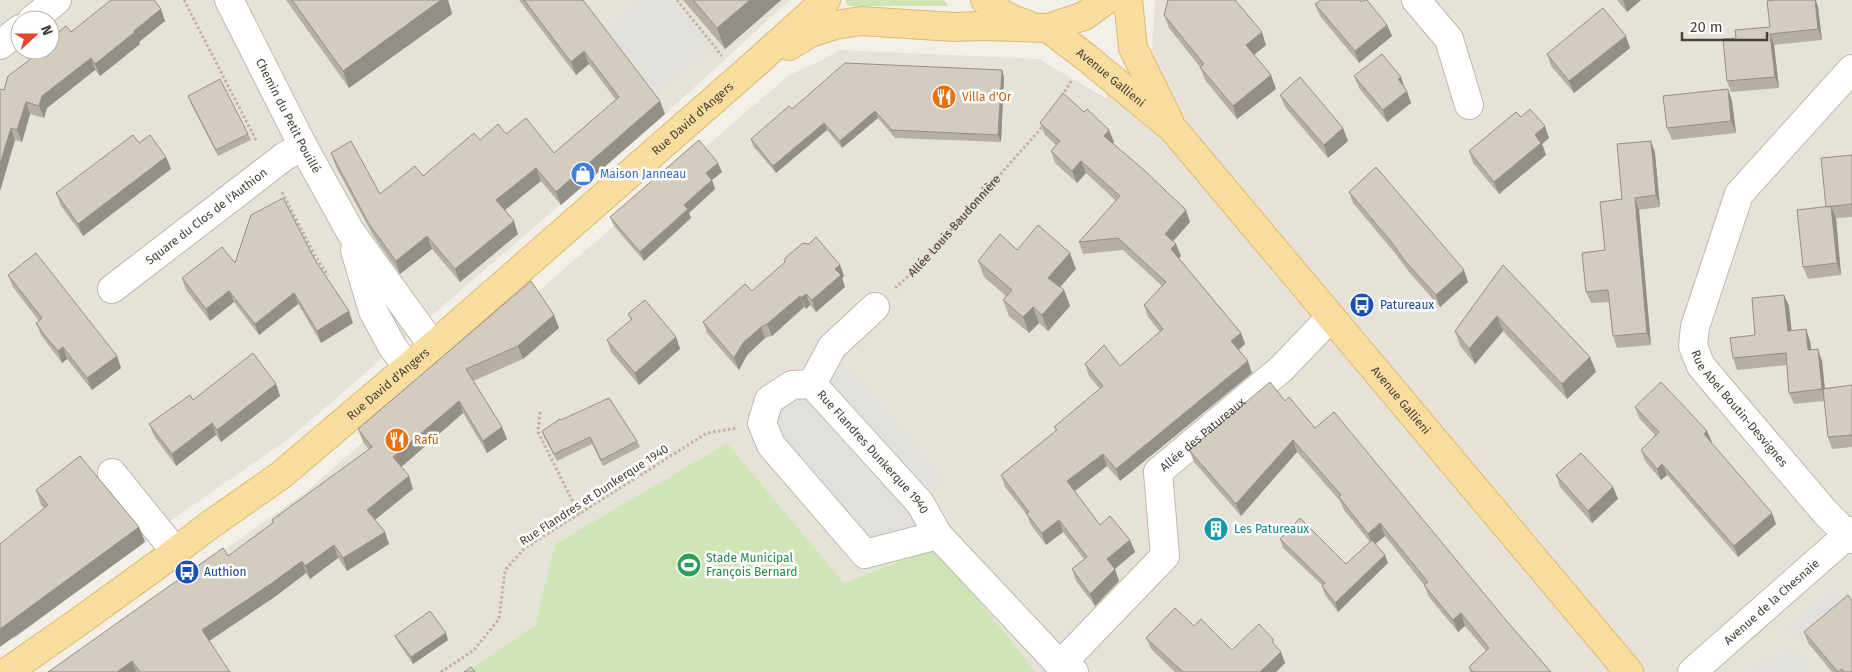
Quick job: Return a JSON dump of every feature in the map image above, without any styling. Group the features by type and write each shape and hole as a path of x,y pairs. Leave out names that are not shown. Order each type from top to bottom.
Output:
{"main road":[{"name":"Rue David d'Angers","path":"7,672 70,628 207,526 281,475 408,368 826,0"},
{"name":"Avenue Gallieni","path":"985,0 1015,21 1042,28 1087,58 1173,129 1629,672"},
{"name":"Rue David d'Angers","path":"744,74 810,33 835,25 861,21 954,27 1042,28 1084,16 1106,0"},
{"name":"Avenue Gallieni","path":"1128,0 1133,48 1173,129"}],"street":[{"path":"44,10 57,0"},
{"name":"Chemin du Petit Pouillé","path":"229,0 303,146 350,231 432,346"},
{"path":"1416,0 1449,39 1469,105"},
{"path":"0,45 10,37"},
{"name":"Rue Abel Boutin-Desvignes","path":"1851,535 1825,512 1701,366 1693,346 1695,327 1739,194 1852,69"},
{"name":"Square du Clos de l'Authion","path":"112,289 270,167 303,146"},
{"name":"Chemin du Petit Pouillé","path":"350,231 373,311 392,346 408,368"},
{"path":"812,384 832,347 875,307"},
{"name":"Allée des Patureaux","path":"1067,669 1165,556 1158,472 1281,369 1330,317"},
{"name":"Rue Flandres Dunkerque 1940","path":"762,423 769,400 792,385 812,384 920,503 938,535 1067,669"},
{"path":"762,423 771,445 865,554 938,535"},
{"path":"112,473 175,551"},
{"name":"Avenue de la Chesnaie","path":"1692,672 1851,535"}],"path":[{"path":"184,0 314,254 328,276"},
{"path":"677,0 744,74"},
{"path":"1057,104 1087,58"},
{"name":"Allée Louis Baudonnière","path":"875,307 918,267 1042,128 1047,120"},
{"path":"540,412 538,432 579,514"},
{"name":"Rue Flandres et Dunkerque 1940","path":"441,672 474,650 499,619 505,570 525,548 707,433 762,423"}],"shaded area":[{"path":"0,0 790,0 665,114 290,438 173,519 145,542 0,647"},
{"path":"640,0 671,0 711,48 657,92 605,29"},
{"path":"1155,0 1852,0 1852,672 1036,672 936,547 844,583 727,443 555,544 535,625 466,672 54,672 303,494 789,75 819,62 839,50 1039,59 1105,98 1152,49"},
{"path":"845,365 943,478 927,493 952,527 928,547 913,556 877,563 857,561 758,402 827,381"},
{"path":"1831,590 1849,601 1804,640 1784,631"},
{"path":"1794,650 1812,672 1750,672 1761,662"}],"green space":[{"path":"845,0 944,0 948,6 850,6 847,5"},
{"name":"Stade Municipal François Bernard","path":"727,443 844,583 936,547 1036,672 466,672 535,625 555,544"}],"building":[{"path":"111,0 154,0 161,9 95,64 91,58 42,96 39,106 26,102 17,130 11,128 0,164 0,89 4,90 8,76 30,60 60,60 60,31 66,26 71,32"},
{"path":"292,0 441,0 343,71"},
{"path":"524,0 583,0 660,101 556,192 536,168 496,200 514,221 455,269 427,236 396,261 369,224 331,153 351,141 380,194 415,166 423,176 474,133 480,140 498,124 506,134 526,118 554,153 619,97 584,51 571,62"},
{"path":"693,0 750,0 717,28"},
{"path":"1168,0 1235,0 1262,32 1246,45 1271,75 1233,106 1200,67 1204,64 1164,15"},
{"path":"1321,0 1360,0 1361,2 1367,0 1387,25 1355,51 1315,4"},
{"path":"1815,0 1818,29 1770,34 1775,77 1727,81 1723,39 1736,38 1735,30 1770,27 1767,1"},
{"path":"1603,8 1626,36 1569,81 1547,54"},
{"path":"1382,54 1401,77 1398,79 1407,91 1383,110 1354,76"},
{"path":"845,63 1002,70 998,135 892,130 875,111 840,141 824,123 773,166 751,139 789,106 792,109"},
{"path":"1300,77 1343,128 1324,145 1280,95"},
{"path":"220,79 248,134 216,150 188,96"},
{"path":"1728,89 1731,121 1667,128 1663,96"},
{"path":"1063,93 1084,112 1087,109 1109,130 1104,136 1144,170 1186,210 1165,234 1176,244 1171,249 1241,333 1231,341 1248,361 1116,469 1103,454 1067,481 1100,525 1110,516 1130,540 1107,559 1115,569 1090,594 1072,569 1087,557 1059,520 1042,533 1026,513 1029,512 1001,475 1057,430 1054,427 1103,386 1085,364 1104,345 1120,366 1163,329 1144,305 1166,282 1118,238 1079,242 1120,196 1081,161 1072,171 1051,151 1060,141 1040,123"},
{"path":"1530,109 1545,126 1535,135 1541,143 1494,182 1469,151 1516,112 1521,117"},
{"path":"133,135 139,143 150,135 166,157 78,224 56,193"},
{"path":"699,140 718,163 706,173 712,180 684,205 688,209 640,252 610,217"},
{"path":"1651,141 1656,195 1635,198 1647,333 1613,336 1608,290 1586,292 1582,253 1605,250 1600,202 1622,199 1617,144"},
{"path":"1852,155 1852,204 1826,207 1821,158"},
{"path":"1376,167 1464,270 1436,295 1405,261 1390,240 1349,192"},
{"path":"283,198 315,260 349,311 317,331 294,293 255,324 229,291 206,309 182,278 222,247 235,263 251,215"},
{"path":"1831,206 1837,263 1803,267 1797,210"},
{"path":"1038,225 1070,253 1048,278 1064,290 1042,315 1033,307 1023,317 1003,300 1012,290 978,261 1000,234 1017,250"},
{"path":"816,237 840,265 835,269 841,275 812,300 806,294 801,298 800,296 743,343 734,358 703,322 745,284 752,291 785,262 785,258 803,243 809,244"},
{"path":"36,253 117,356 87,378 63,347 58,351 46,337 36,323 42,318 8,275"},
{"path":"1503,265 1590,357 1562,384 1497,316 1469,349 1455,331"},
{"path":"531,281 554,315 518,346 466,369 502,427 483,441 459,401 393,457 409,476 367,510 385,532 343,558 334,545 305,566 302,561 202,630 230,672 140,672 132,661 117,672 48,672 223,548 228,556 274,522 272,520 372,447 358,429"},
{"path":"1784,295 1788,331 1806,329 1808,350 1818,349 1822,389 1789,393 1786,353 1733,358 1730,338 1755,335 1752,298"},
{"path":"645,300 676,337 635,373 607,340 632,319 628,314"},
{"path":"253,353 276,384 217,430 212,423 172,454 149,424 190,395 193,400"},
{"path":"1270,382 1285,401 1289,397 1315,428 1334,412 1551,672 1473,672 1469,667 1489,648 1461,613 1453,620 1424,585 1428,582 1380,523 1368,534 1339,497 1341,495 1293,440 1236,504 1189,450"},
{"path":"1661,382 1707,431 1704,434 1772,513 1734,546 1662,464 1657,469 1641,450 1659,432 1635,407"},
{"path":"1852,385 1852,435 1828,437 1823,389"},
{"path":"609,398 637,441 601,460 590,437 554,454 542,431 560,419"},
{"path":"1581,453 1613,487 1588,511 1556,475"},
{"path":"80,456 139,527 0,629 0,544 48,505 36,490"},
{"path":"1300,518 1346,564 1372,540 1385,555 1335,603 1322,586 1325,583 1280,539"},
{"path":"1848,595 1852,601 1852,672 1844,672 1842,669 1838,672 1804,632"},
{"path":"1175,608 1194,626 1201,619 1232,650 1259,624 1273,639 1273,643 1281,652 1260,672 1183,672 1146,638"},
{"path":"430,611 446,633 411,657 395,636"},
{"path":"471,667 475,672 464,672"}],"place":[{"name":"Villa d'Or","path":"944,97"},
{"name":"Maison Janneau","path":"583,174"},
{"name":"Patureaux","path":"1362,305"},
{"name":"Rafū","path":"397,440"},
{"name":"Les Patureaux","path":"1216,529"},
{"name":"Stade Municipal François Bernard","path":"689,565"},
{"name":"Authion","path":"187,572"}]}
